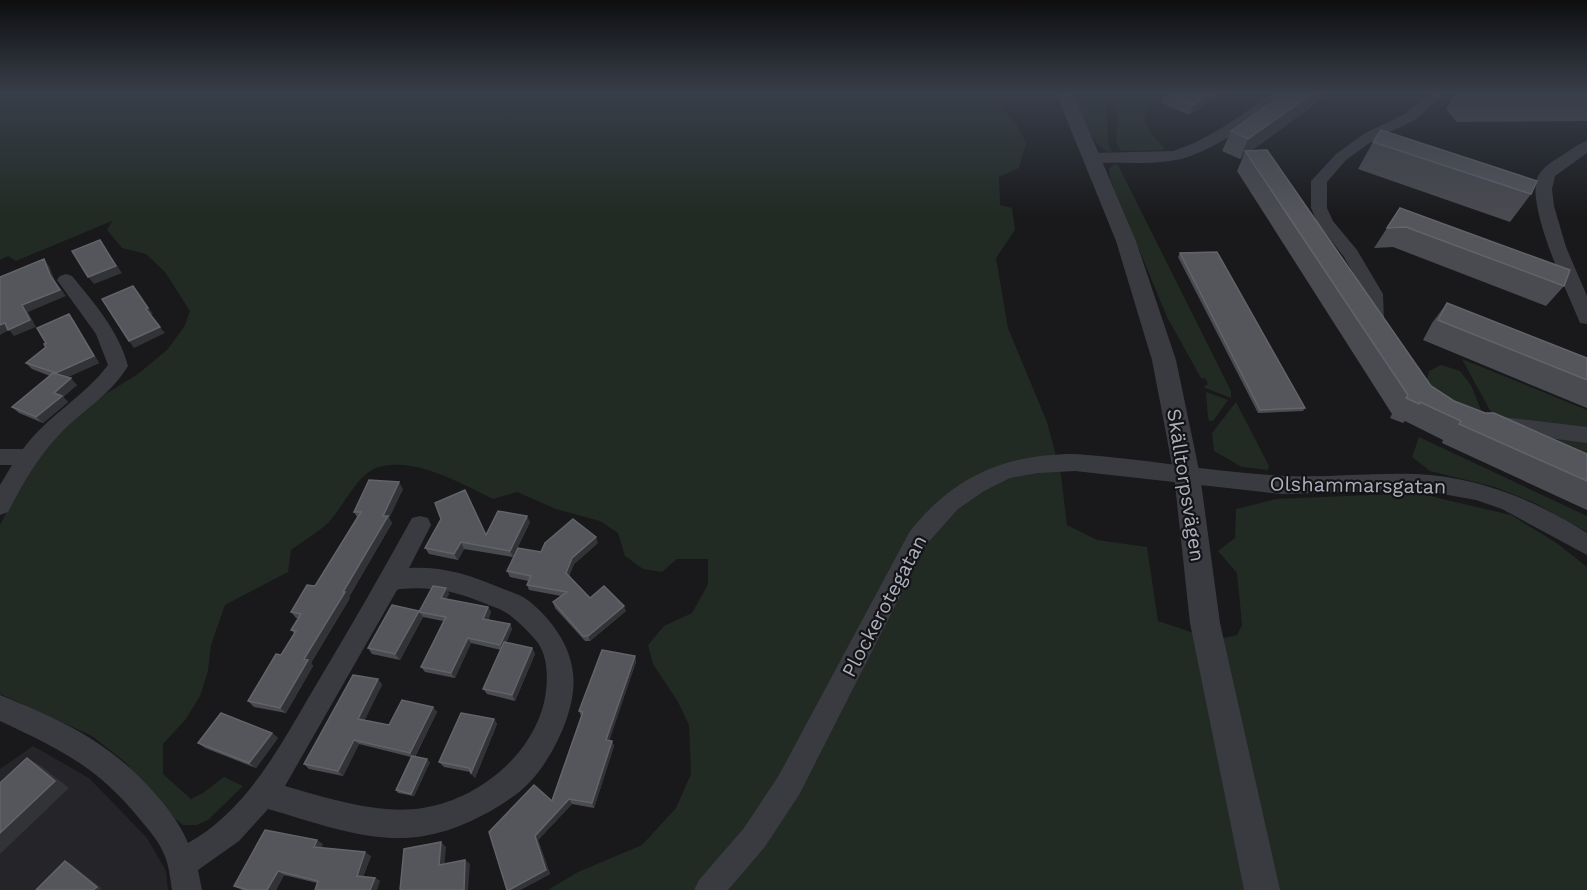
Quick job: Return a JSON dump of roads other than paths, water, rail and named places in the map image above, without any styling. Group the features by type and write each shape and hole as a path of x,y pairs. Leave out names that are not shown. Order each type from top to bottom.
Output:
{"street":[{"name":"Skälltorpsvägen","path":"1082,135 1126,241 1158,339 1181,434 1205,623 1262,890"},
{"path":"1092,158 1175,156 1203,146 1219,135"},
{"path":"1374,135 1341,157 1319,181 1318,208 1325,222 1351,254 1374,294 1375,321 1393,349"},
{"path":"1587,146 1547,176 1544,188 1544,226 1587,318"},
{"path":"0,506 12,484 45,436 104,383 118,366 117,355 91,311 66,280"},
{"path":"1477,423 1534,427 1587,435"},
{"path":"0,457 30,457"},
{"name":"Plockerotegatan","path":"709,890 754,838 789,785 903,564 925,529 945,506 987,478 1030,466 1091,464 1188,475"},
{"name":"Olshammarsgatan","path":"1188,475 1282,485 1418,483 1461,488 1532,512 1587,545"},
{"path":"182,863 205,851 265,794 390,581 420,525"},
{"path":"265,794 359,818 424,822 459,813 494,796 514,779 539,751 553,725 560,691 559,663 554,645 542,625 518,605 480,588 432,579 403,578 390,581"},
{"path":"0,708 69,741 104,762 143,802 174,842 182,863 187,890"}]}
